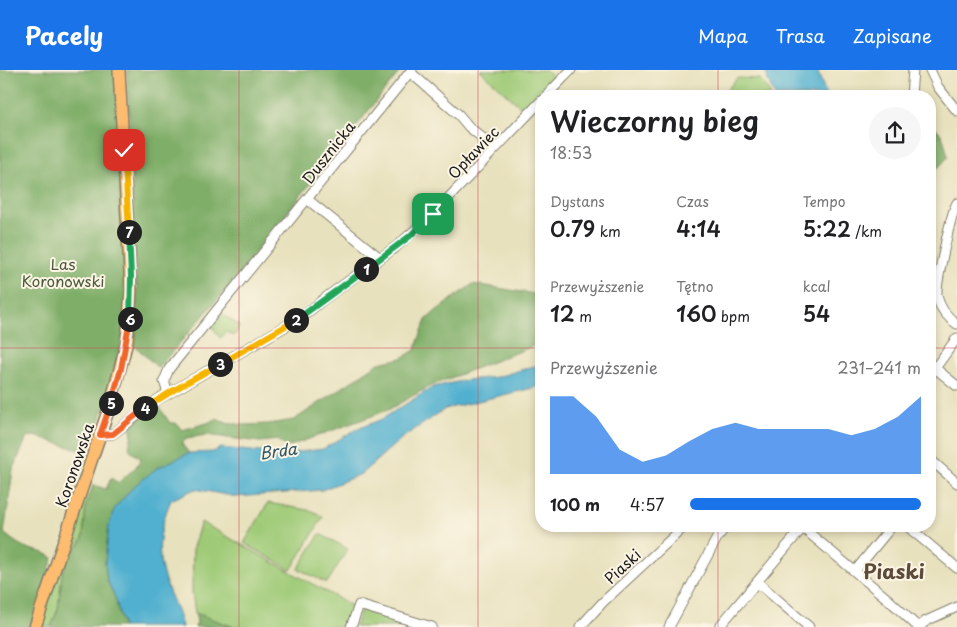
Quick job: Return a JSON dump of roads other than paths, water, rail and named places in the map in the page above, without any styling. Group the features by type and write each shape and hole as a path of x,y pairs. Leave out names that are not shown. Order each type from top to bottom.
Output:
{"main road":[{"name":"Koronowska","path":"35,627 100,435 121,369 126,342 131,306 131,276 119,70"}],"street":[{"path":"552,90 571,70"},
{"path":"911,90 912,70"},
{"path":"930,70 938,87 957,111"},
{"path":"411,71 459,115 469,127 496,148"},
{"name":"Dusznicka","path":"168,393 164,381 169,369 411,71"},
{"name":"Opławiec","path":"100,435 113,434 168,393 302,317 416,231 535,107"},
{"path":"307,200 380,258"},
{"path":"957,202 950,223 937,290 941,307 957,324"},
{"path":"936,364 957,338"},
{"path":"936,372 957,386"},
{"path":"936,464 957,483"},
{"name":"Piaski","path":"580,627 603,602 679,532"},
{"path":"668,627 722,532"},
{"path":"719,627 800,532"},
{"path":"810,532 919,627 926,621 957,607"},
{"path":"855,571 887,532"},
{"path":"915,532 957,568"},
{"path":"757,582 809,627"},
{"path":"351,627 359,605 432,627"}],"water":[{"path":"766,70 817,70 825,90 772,90"},
{"path":"535,366 535,387 445,409 402,438 361,474 322,490 237,497 195,489 171,500 161,531 160,562 182,627 123,627 115,597 107,580 105,562 109,525 115,508 133,487 157,468 189,453 213,452 221,448 281,454 323,449 355,430 382,419 433,387 466,380 497,377"}],"district":[{"name":"Piaski","path":"894,571"}],"park label":[{"name":"Las Koronowski","path":"63,272"}],"water label":[{"name":"Brda","path":"278,450"}]}
